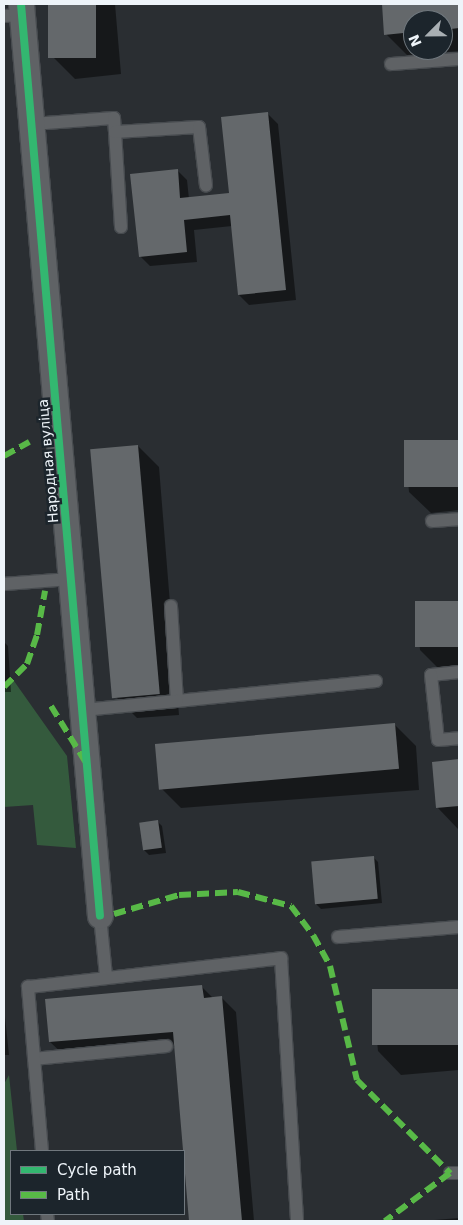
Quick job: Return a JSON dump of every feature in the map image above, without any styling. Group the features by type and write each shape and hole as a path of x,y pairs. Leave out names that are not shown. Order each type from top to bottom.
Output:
{"street":[{"name":"Народная вуліца","path":"16,12 32,124 100,916"}],"lane":[{"path":"391,64 459,58"},
{"path":"32,124 114,118 122,226"},
{"path":"115,132 199,126 206,186"},
{"path":"432,521 459,519"},
{"path":"4,584 71,579"},
{"path":"171,606 177,701"},
{"path":"459,672 431,675 438,740 459,738"},
{"path":"83,710 376,681"},
{"path":"100,916 106,976"},
{"path":"338,937 459,927"},
{"path":"42,1150 28,987 106,976 281,958 297,1221"},
{"path":"34,1059 166,1046"}],"green space":[{"path":"14,681 67,756 76,848 37,845 33,805 4,807 4,682"},
{"path":"9,1075 17,1150 10,1150 10,1215 23,1215 24,1221 4,1221 4,1084"}],"building":[{"path":"48,4 96,4 96,58 48,58"},
{"path":"382,4 459,4 459,28 453,29 453,10 403,10 403,33 384,35"},
{"path":"268,112 286,290 238,295 230,215 184,220 187,252 139,257 130,174 178,169 180,198 229,193 221,117"},
{"path":"404,440 459,440 459,487 404,487"},
{"path":"138,445 160,694 112,698 90,449"},
{"path":"415,601 459,601 459,647 415,647"},
{"path":"395,723 399,769 159,790 155,744"},
{"path":"459,759 459,806 436,808 432,762"},
{"path":"158,820 162,848 143,850 139,823"},
{"path":"374,856 378,899 315,904 311,861"},
{"path":"202,985 204,998 222,996 242,1221 189,1221 185,1150 183,1150 173,1032 49,1042 45,999"},
{"path":"372,989 459,989 459,1045 372,1045"}],"marked path":[{"path":"4,456 29,442"},
{"path":"4,687 27,664 37,635 45,591"},
{"path":"51,706 85,761"},
{"path":"114,914 179,895 238,892 291,906 313,935 330,966 357,1080 450,1173 385,1221"}],"cycle path":[{"path":"21,4 100,916"}]}
